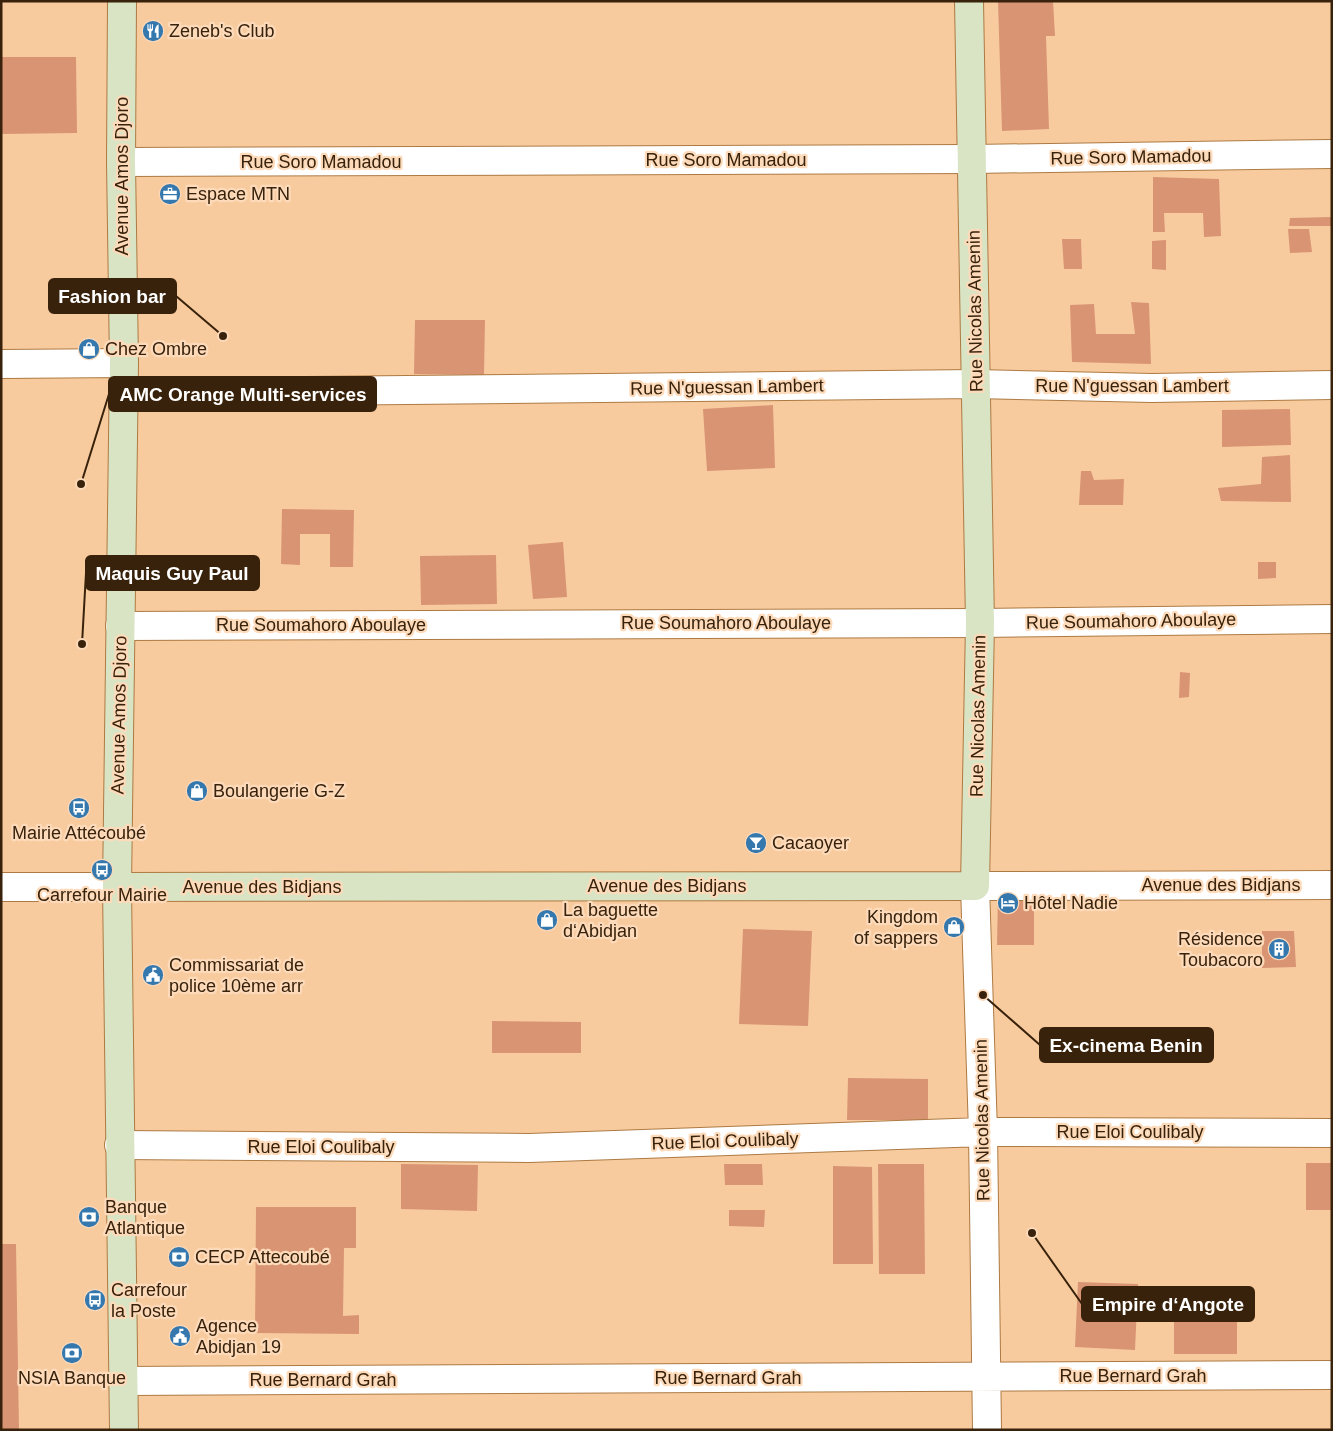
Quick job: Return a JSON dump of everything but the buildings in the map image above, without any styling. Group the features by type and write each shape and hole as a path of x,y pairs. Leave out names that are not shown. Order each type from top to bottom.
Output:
{"street":[{"name":"Avenue Amos Djoro","path":"122,1 121,162 124,363 117,887 124,1430"},
{"name":"Rue Nicolas Amenin","path":"969,1 980,622 975,886 983,1132 987,1430"},
{"name":"Rue Soro Mamadou","path":"121,162 973,159 1332,154"},
{"path":"1,364 124,363"},
{"name":"Rue N'guessan Lambert","path":"123,394 976,384 1152,388 1332,384"},
{"name":"Rue Soumahoro Aboulaye","path":"120,626 1332,619"},
{"name":"Avenue des Bidjans","path":"1,887 1332,885"},
{"name":"Rue Eloi Coulibaly","path":"119,1145 529,1148 983,1132 1332,1133"},
{"name":"Rue Bernard Grah","path":"124,1381 1332,1375"}],"place":[{"name":"Zeneb's Club","path":"153,31"},
{"name":"Espace MTN","path":"170,194"},
{"name":"Fashion bar","path":"223,336"},
{"name":"Chez Ombre","path":"89,349"},
{"name":"AMC Orange Multi-services","path":"81,484"},
{"name":"Maquis Guy Paul","path":"82,644"},
{"name":"Boulangerie G-Z","path":"197,791"},
{"name":"Mairie Attécoubé","path":"79,808"},
{"name":"Cacaoyer","path":"756,843"},
{"name":"Carrefour Mairie","path":"102,870"},
{"name":"Hôtel Nadie","path":"1008,903"},
{"name":"La baguette d‘Abidjan","path":"547,920"},
{"name":"Kingdom of sappers","path":"954,927"},
{"name":"Résidence Toubacoro","path":"1279,949"},
{"name":"Commissariat de police 10ème arr","path":"153,975"},
{"name":"Ex-cinema Benin","path":"983,995"},
{"name":"Banque Atlantique","path":"89,1217"},
{"name":"Empire d‘Angote","path":"1032,1233"},
{"name":"CECP Attecoubé","path":"179,1257"},
{"name":"Carrefour la Poste","path":"95,1300"},
{"name":"Agence Abidjan 19","path":"180,1336"},
{"name":"NSIA Banque","path":"72,1353"}]}
